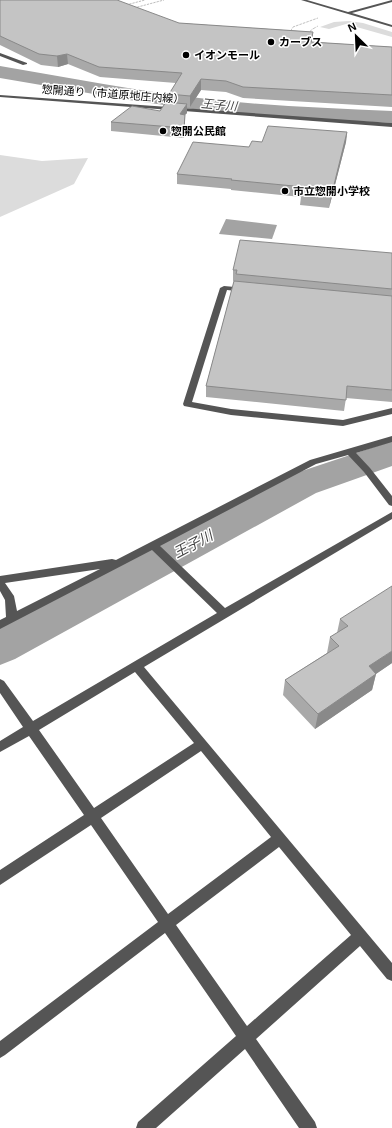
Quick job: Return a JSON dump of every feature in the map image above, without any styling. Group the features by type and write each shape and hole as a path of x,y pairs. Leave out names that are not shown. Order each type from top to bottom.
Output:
{"street":[{"path":"303,0 392,26"},
{"path":"348,13 392,2"},
{"path":"0,52 6,51"},
{"path":"0,52 25,64"},
{"name":"惣開通り（市道原地庄内線）","path":"0,96 392,125"},
{"path":"254,291 224,288 187,404 231,412 343,423 392,411"},
{"path":"0,625 120,562 156,547 313,462 351,453 392,439"},
{"path":"351,453 367,470 392,503"},
{"path":"0,747 392,515"},
{"path":"156,547 224,614"},
{"path":"0,580 120,562"},
{"path":"0,585 7,590 12,606 11,619"},
{"path":"136,666 392,974"},
{"path":"0,684 168,923 309,1128"},
{"path":"0,878 202,744"},
{"path":"0,1050 280,838"},
{"path":"144,1128 360,936"}],"path":[{"path":"125,5 145,0"},
{"path":"133,8 164,0"},
{"path":"289,34 293,27 300,24"},
{"path":"309,39 311,30 318,26"}],"shaded area":[{"path":"349,21 363,23 392,32 392,37 346,24 329,29 320,27 334,22"},
{"path":"0,155 42,161 88,158 74,184 0,217"},
{"path":"226,219 277,225 272,239 219,234"}],"building":[{"name":"イオンモール","path":"0,0 117,0 179,23 313,32 311,42 392,47 392,95 243,87 226,81 201,79 190,96 169,94 182,73 99,67 67,54 57,56 39,54 0,36"},
{"path":"166,102 187,104 180,114 185,115 184,128 111,122 132,106 160,111"},
{"path":"268,126 347,132 331,197 301,195 304,187 177,174 193,142 249,147 252,141 262,142"},
{"path":"240,240 392,253 392,289 236,274 237,270 233,270"},
{"path":"234,281 392,296 392,390 347,386 346,400 206,386"},
{"path":"392,586 392,651 369,666 376,674 318,714 285,680 339,646 330,637 348,626 340,619"}],"waterway":[{"name":"王子川","path":"0,72 129,94 207,105 276,111 392,117"},
{"name":"王子川","path":"0,647 303,484 392,453"}],"place":[{"name":"カーブス","path":"271,42"},
{"name":"イオンモール","path":"186,55"},
{"name":"惣開公民館","path":"163,131"},
{"name":"市立惣開小学校","path":"285,191"}]}
